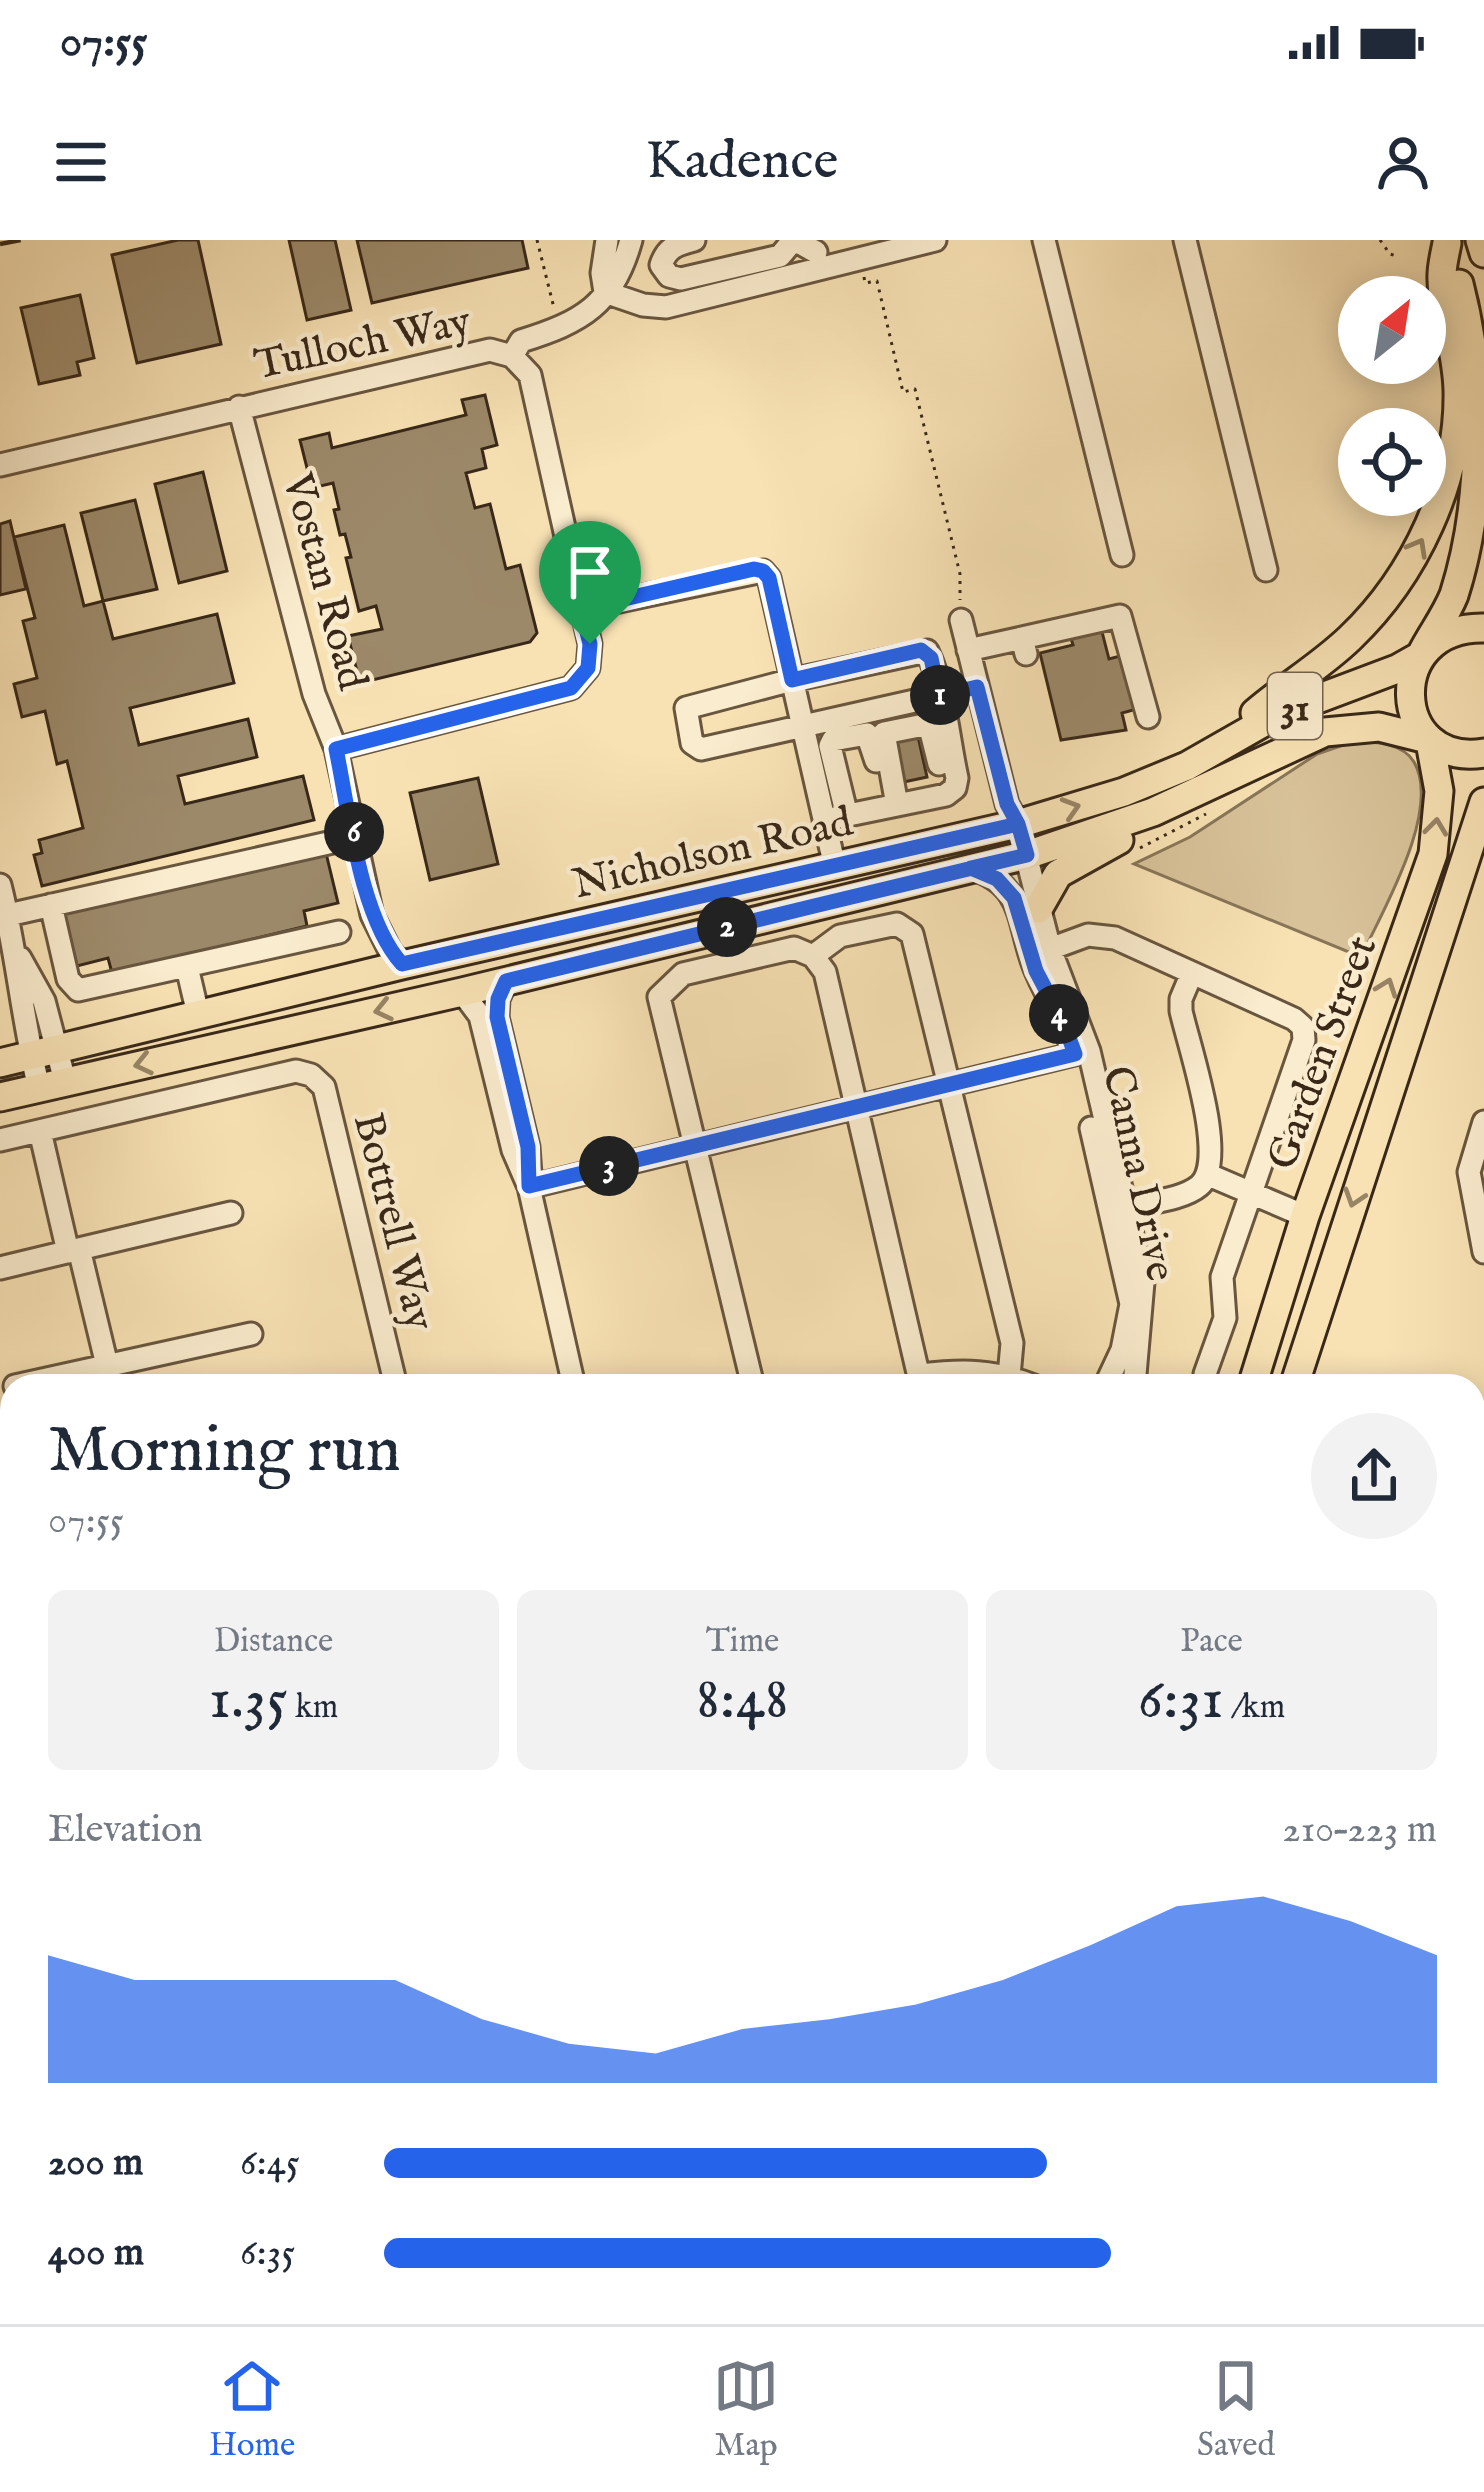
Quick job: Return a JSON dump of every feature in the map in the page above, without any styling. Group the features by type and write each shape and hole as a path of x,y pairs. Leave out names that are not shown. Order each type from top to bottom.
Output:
{"main road":[{"path":"1480,240 1484,253"},
{"name":"31","path":"1447,242 1473,332 1480,458 1469,545 1456,592 1421,653 1410,697 1415,719 1428,740 1451,752 1484,753"},
{"name":"31","path":"1201,759 1348,640 1378,608 1428,529 1452,448 1458,396 1455,346 1442,279 1447,242"},
{"name":"31","path":"1421,653 1450,632 1484,628"},
{"name":"Nicholson Road","path":"0,1063 402,964 1018,824 1124,792 1201,759 1280,713 1397,669 1421,653"},
{"name":"Nicholson Road","path":"0,1097 462,992 1027,855 1098,833 1325,732 1379,727 1428,740"},
{"name":"Garden Street","path":"1256,1374 1305,1216 1432,854 1439,791 1428,740"},
{"path":"1038,909 1058,874 1104,846 1195,806 1220,782"},
{"name":"Garden Street","path":"1298,1374 1484,802"},
{"path":"1319,1181 1351,1139 1380,1059 1390,1048 1404,1047"}],"street":[{"path":"605,292 602,273 608,240"},
{"path":"512,356 521,341 582,318 619,277 631,240"},
{"path":"694,240 674,245 665,253 661,265 668,276 681,279 806,248 859,258 935,240"},
{"path":"1044,240 1122,555"},
{"path":"1185,240 1266,570"},
{"path":"605,292 666,307 806,248"},
{"name":"Tulloch Way","path":"0,465 490,350 512,356 530,375 590,644 588,668 571,688 336,749"},
{"name":"Vostan Road","path":"239,407 314,694 336,749 372,915 390,952 402,964"},
{"path":"581,609 754,569 763,571 769,578 835,867"},
{"path":"968,650 1024,646 1120,616 1148,717"},
{"name":"Canna Drive","path":"961,620 1050,950 1089,1051 1126,1208 1144,1302 1135,1374"},
{"path":"824,820 946,795 955,788 957,778 939,696 931,658 921,650 691,704 685,716 692,743 701,749 939,696 977,687"},
{"path":"896,805 882,738 888,730 928,724 946,795"},
{"path":"848,816 830,746 837,737 860,732 872,738 896,805"},
{"path":"896,805 901,768"},
{"path":"8,915 355,837"},
{"name":"Canna Drive","path":"971,868 997,879 1014,898 1036,971 1075,1054 1131,1304 1123,1350 1113,1374"},
{"path":"0,885 52,1084"},
{"path":"51,905 68,980 78,990 339,932"},
{"name":"Vostan Road","path":"370,973 372,915"},
{"path":"813,956 840,936 897,924 912,934 1012,1343 1009,1374"},
{"path":"1050,950 1088,935 1115,938 1303,1027 1304,1040 1222,1277 1225,1318 1205,1374"},
{"path":"750,1374 659,997 683,974 794,948 813,956 825,972 920,1374"},
{"path":"188,967 198,1014"},
{"path":"1126,1208 1192,1191 1209,1175 1211,1138 1180,1004 1192,973"},
{"path":"506,981 497,1017 528,1147 529,1186 571,1374"},
{"path":"462,992 480,1016 513,1150 529,1186"},
{"path":"529,1186 1075,1054"},
{"name":"Bottrell Way","path":"0,1140 296,1070 311,1075 323,1088 393,1374"},
{"path":"1484,1123 1468,1172 1484,1252"},
{"path":"40,1130 108,1374"},
{"path":"1209,1175 1305,1216"},
{"path":"0,1268 231,1214"},
{"path":"116,1374 251,1334"},
{"path":"948,1374 970,1369 998,1374"}],"path":[{"path":"537,240 559,329"},
{"path":"1380,240 1390,254 1399,256"},
{"path":"859,258 865,283 878,281 903,392 915,388 960,574 961,620"}],"shaded area":[{"path":"1355,741 1403,751 1414,762 1421,782 1415,833 1406,861 1361,957 1134,864 1190,837 1317,754"}],"building":[{"path":"198,240 221,344 137,363 112,255"},
{"path":"289,240 335,240 351,310 307,320"},
{"path":"357,240 522,240 528,268 372,303"},
{"path":"80,295 94,358 77,362 80,375 39,384 21,308"},
{"path":"485,395 497,445 482,449 486,468 466,473 475,508 490,504 506,569 520,565 537,633 530,642 360,683 348,636 382,629 376,606 359,611 346,558 351,557 334,510 339,509 333,483 312,488 300,440 329,433 332,448 466,415 462,400"},
{"path":"203,472 227,571 179,583 155,484"},
{"path":"135,500 157,589 103,601 81,513"},
{"path":"10,521 26,589 0,595 0,524"},
{"path":"64,525 84,606 103,601 113,639 217,614 234,683 130,708 139,745 248,719 257,757 178,776 185,804 303,776 314,820 42,886 34,855 42,853 39,840 83,828 67,761 57,764 45,711 22,717 14,684 37,678 23,621 35,618 14,537"},
{"path":"1101,628 1109,659 1124,655 1137,709 1122,713 1126,730 1061,740 1040,653 1073,645 1070,635"},
{"path":"917,732 927,777 904,782 894,737"},
{"path":"478,778 498,864 430,880 410,793"},
{"path":"325,849 338,903 304,911 307,926 112,973 108,958 77,966 63,912"}],"railway":[{"path":"0,244 21,240"}],"route":[{"path":"590,644 581,609 754,569 763,571 769,578 792,680 921,650 931,658 939,696 977,687 1007,804 1018,824 1027,855 971,868 506,981 497,1017 528,1147 529,1186 1075,1054 1036,971 1014,898 997,879 971,868 1027,855 1018,824 402,964 390,952 372,915 336,749 571,688 588,668 590,644"}]}
